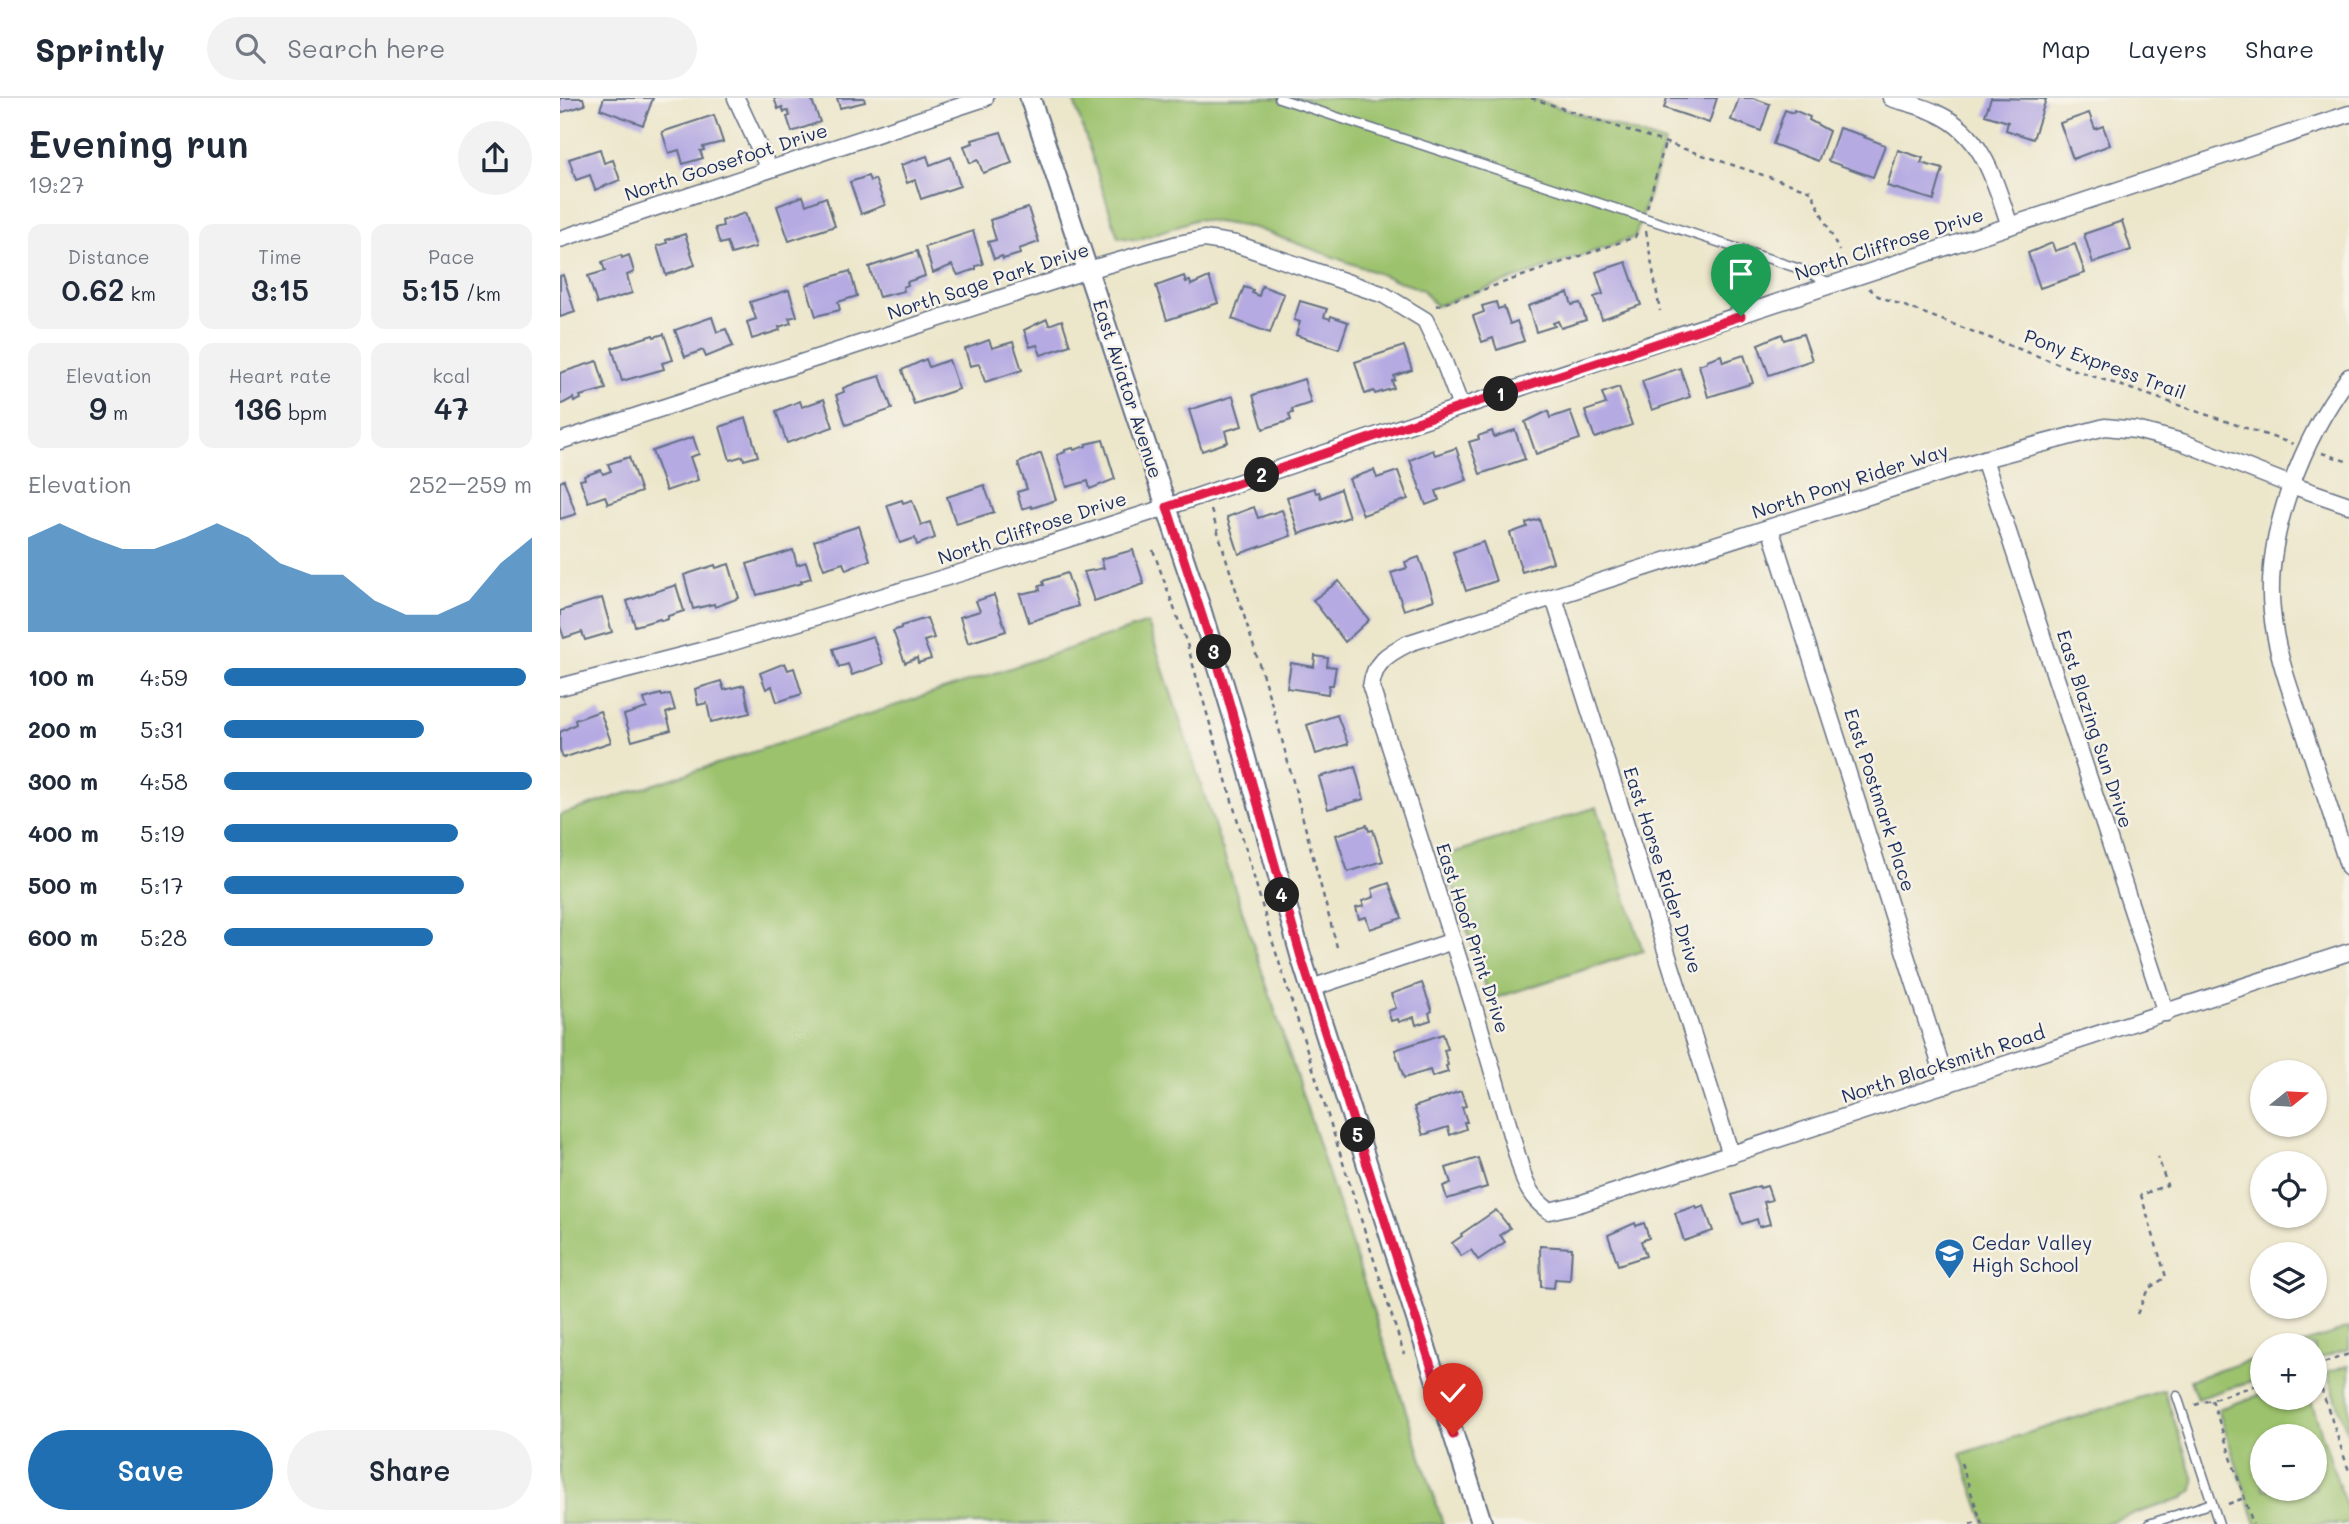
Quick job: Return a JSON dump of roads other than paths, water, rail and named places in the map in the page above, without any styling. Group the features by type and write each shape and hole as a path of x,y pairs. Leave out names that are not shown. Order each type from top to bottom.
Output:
{"street":[{"path":"736,98 769,169"},
{"name":"North Goosefoot Drive","path":"560,239 985,98"},
{"name":"East Aviator Avenue","path":"1030,98 1224,684 1311,988 1482,1524"},
{"path":"1891,98 1927,109 1948,119 1975,142 1988,164 2010,226"},
{"name":"North Cliffrose Drive","path":"560,687 733,642 1167,507 1461,407 2349,114"},
{"name":"North Sage Park Drive","path":"560,441 1088,270 1204,239 1236,244 1384,295 1425,320 1461,407"},
{"path":"2349,377 2325,410 2291,485 2270,577 2272,613 2285,673 2349,867"},
{"name":"North Pony Rider Way","path":"1373,671 1390,654 1409,643 1984,460 2105,427 2136,430 2182,442 2349,505"},
{"name":"East Blazing Sun Drive","path":"1984,460 2166,1013"},
{"name":"East Postmark Place","path":"1770,528 1947,1085"},
{"name":"East Horse Rider Drive","path":"1554,598 1731,1155"},
{"name":"East Hoof Print Drive","path":"1373,671 1373,698 1453,941 1524,1179 1533,1197 1549,1211"},
{"path":"1311,988 1453,941"},
{"name":"North Blacksmith Road","path":"1549,1211 1579,1204 1731,1155 2349,952"}],"lane":[{"path":"1279,98 1803,270 1834,285"},
{"path":"2177,1396 2219,1524"},
{"path":"2149,1524 2212,1503"}],"place":[{"name":"Cedar Valley High School","path":"1949,1281"}]}
